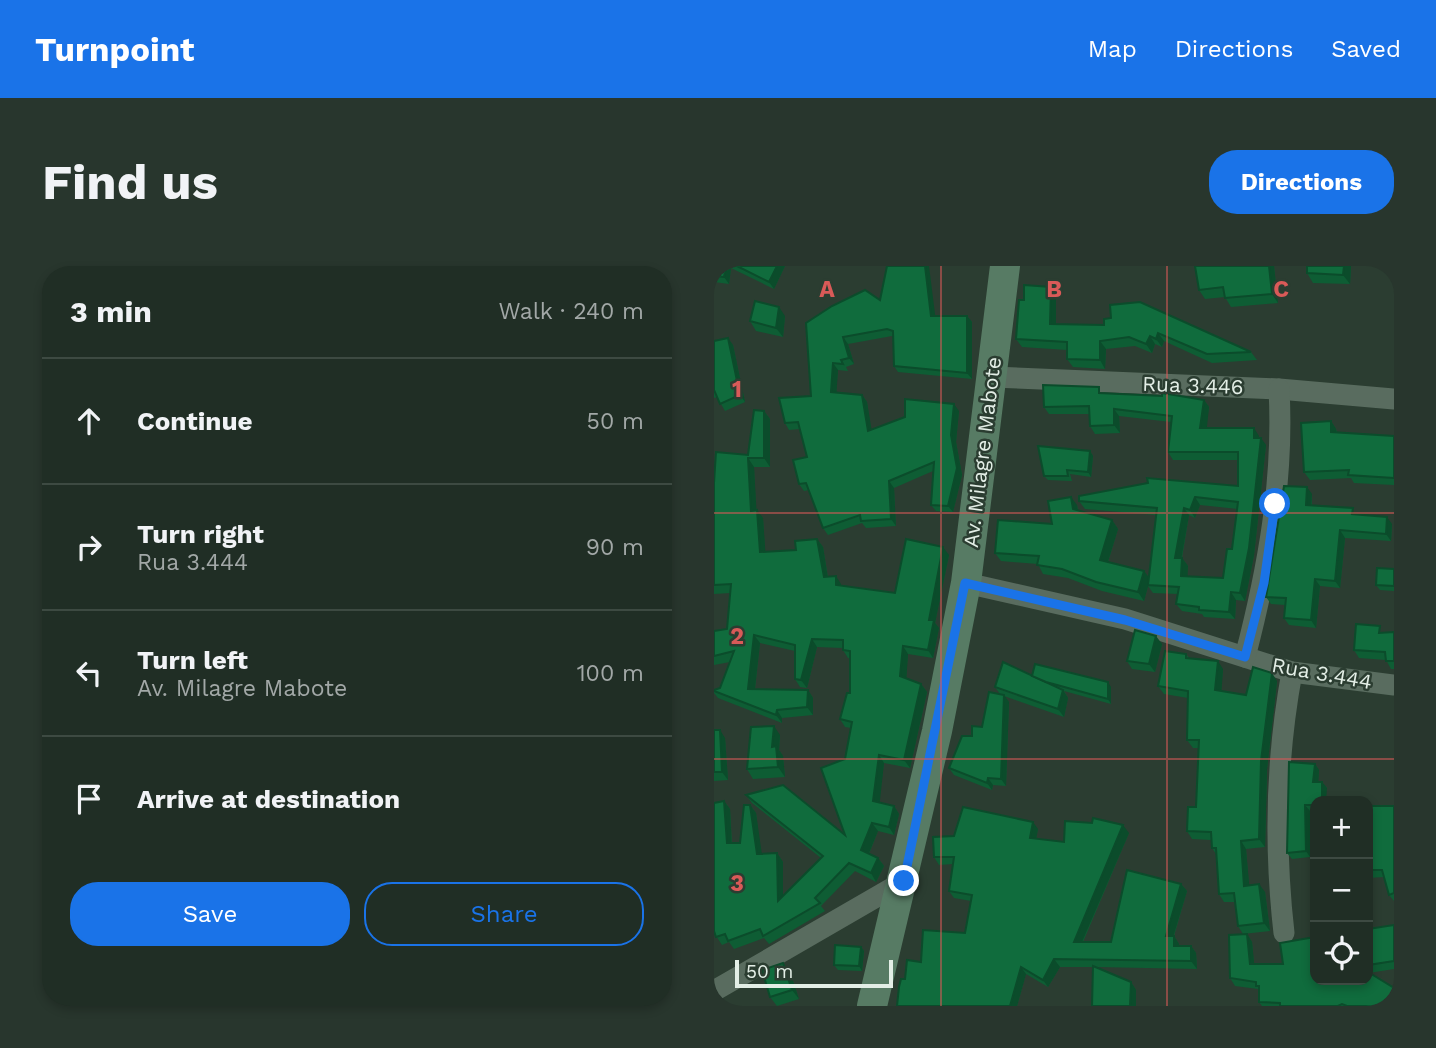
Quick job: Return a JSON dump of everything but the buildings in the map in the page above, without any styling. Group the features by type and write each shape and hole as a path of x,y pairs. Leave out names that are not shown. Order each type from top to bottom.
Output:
{"street":[{"name":"Av. Milagre Mabote","path":"872,1006 904,881 965,583 1005,266"},
{"name":"Rua 3.446","path":"992,377 1279,389 1394,399"},
{"path":"1245,657 1264,583 1275,504 1280,452 1279,389"},
{"name":"Rua 3.444","path":"965,583 1125,620 1292,672 1394,685"},
{"path":"1284,933 1277,844 1278,789 1292,672"},
{"path":"714,991 904,881"}],"route":[{"path":"904,881 937,731 965,583 1125,620 1245,657 1264,583 1275,504"}]}
